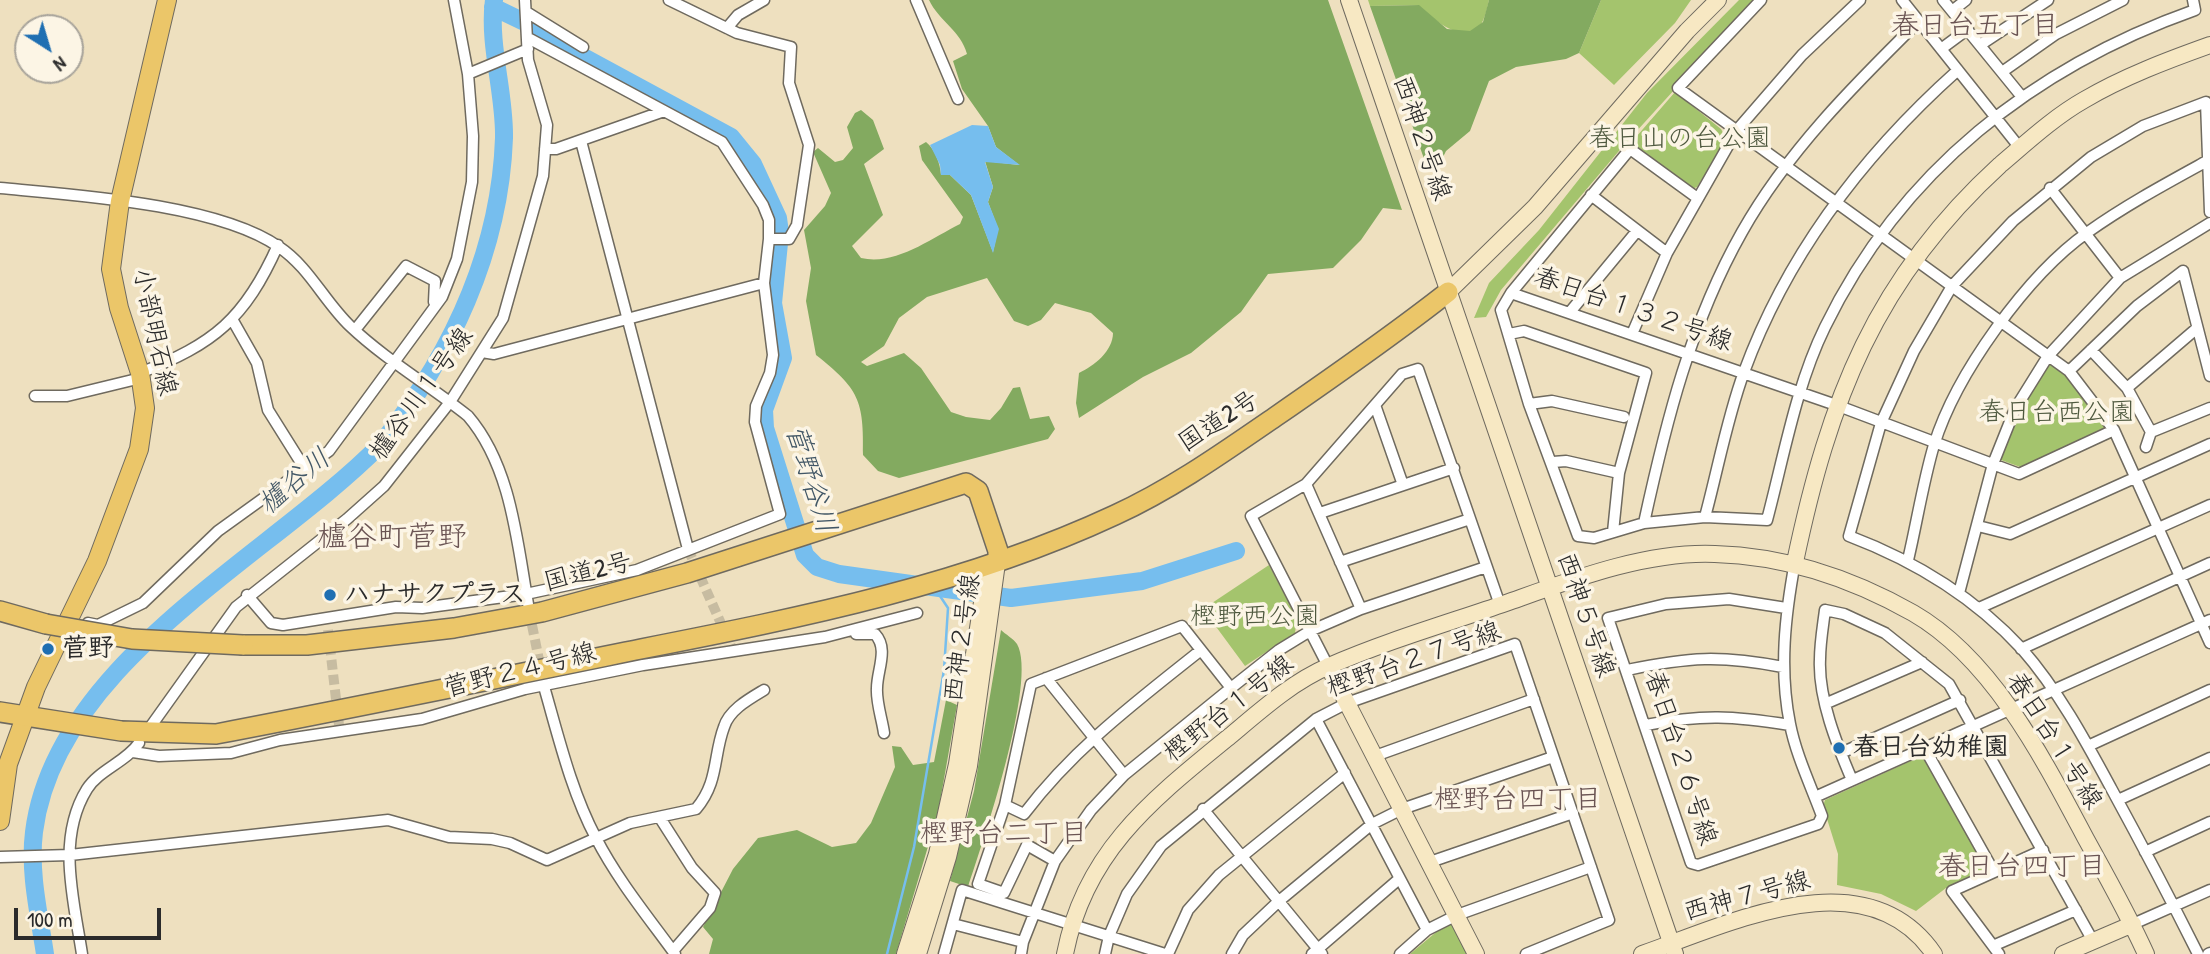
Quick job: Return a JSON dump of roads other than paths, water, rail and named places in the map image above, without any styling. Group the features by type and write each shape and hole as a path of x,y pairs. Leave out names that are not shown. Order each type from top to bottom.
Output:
{"highway":[{"name":"国道2号","path":"0,712 48,722 121,731 216,734 516,675 882,598 967,572 1117,514 1167,487 1217,457 1389,339 1448,292"},
{"name":"国道2号","path":"0,611 46,624 132,639 243,645 320,643 454,628 542,612 631,590 966,483 978,491 998,551 998,559"}],"main road":[{"name":"小部明石線","path":"0,821 8,764 25,718 97,561 139,449 145,408 140,376 119,308 111,269 120,201 167,0"}],"street":[{"path":"68,620 98,625 143,603 218,531 329,451 442,297 457,259 472,182 473,136 468,74 454,0"},
{"name":"櫨谷川１号線","path":"151,726 247,595 347,519 384,486 450,402 503,318 542,176 547,125 529,44 525,0"},
{"path":"669,0 727,28 791,47 789,83 809,145 797,225 789,239 769,239"},
{"path":"727,28 738,15 764,0"},
{"path":"916,0 958,99"},
{"name":"西神２号線","path":"1349,0 1448,292"},
{"path":"1448,292 1535,207 1718,0"},
{"path":"1761,0 1678,88 1836,199 2069,371 2114,430 2181,577 2206,622 2210,643"},
{"path":"1632,334 1667,253 1696,197 1737,130 1802,55 1860,0"},
{"path":"1902,0 2020,148"},
{"path":"1943,0 2022,97"},
{"path":"1952,11 1966,0"},
{"path":"1980,45 2035,3 2048,0"},
{"path":"2002,72 2056,34 2123,0"},
{"path":"1511,293 1502,310 1530,404 1578,536 1594,538 1644,523 1705,517 1767,520 1801,392 1824,327 1881,233 1930,176 1995,116 2095,51 2136,31 2195,10 2193,0"},
{"path":"527,12 583,47"},
{"path":"1644,523 1664,431 1689,353 1709,296 1743,230 1825,117 1919,21"},
{"path":"1941,49 1968,29"},
{"path":"247,595 271,623 327,624 396,607 422,608 527,599 637,570 780,514 755,422 756,406 770,373 773,355 764,283 769,220 735,157 722,142 529,44 468,74"},
{"path":"1795,562 1811,485 1836,405 1869,328 1914,257 1963,199 2020,148 2083,100 2210,45"},
{"path":"1705,517 1744,372 1791,269 1836,199 1917,106 1958,70"},
{"path":"2197,954 2088,746 2055,691 2021,649 1979,608 1959,593 1908,560 1850,536 1881,423 1914,351 1952,286 2013,221 2091,156 2143,126 2206,102 2210,212"},
{"path":"545,149 556,149 664,111"},
{"path":"581,141 688,549"},
{"name":"春日台１３２号線","path":"1696,197 1630,149 1511,293 1801,392 2019,474 2114,430"},
{"path":"1908,560 1934,444 1961,382 2000,322 2085,233 2140,198 2207,162"},
{"path":"0,188 120,201 181,212 241,228 278,245 301,265 355,330 468,416 494,453 502,475 527,599"},
{"path":"2050,188 2120,278"},
{"path":"1591,195 1667,253"},
{"path":"1959,593 1993,464 2015,409 2048,356 2120,278 2210,223"},
{"path":"1570,312 1637,230"},
{"path":"35,396 67,396 140,376 180,358 212,338 232,319 261,283 278,245"},
{"path":"355,330 407,266 435,281 433,308"},
{"path":"2069,371 2137,306 2183,271 2210,376"},
{"path":"482,352 494,354 764,283"},
{"name":"西神５号線","path":"1448,292 1673,949"},
{"path":"232,319 257,363 268,410 305,469"},
{"path":"2127,388 2196,329"},
{"path":"1509,334 1524,331 1646,373 1619,473 1613,532"},
{"path":"2091,350 2127,388 2151,432 2146,447"},
{"path":"1476,954 1251,516 1306,484 1402,374 1418,369 1500,605"},
{"path":"1530,404 1552,401 1624,417"},
{"path":"1375,405 1403,485"},
{"path":"2151,432 2210,408"},
{"path":"1978,526 2011,534 2210,444"},
{"path":"1553,462 1566,461 1619,473"},
{"path":"1320,513 1454,468"},
{"path":"1306,484 1361,610"},
{"path":"1979,608 2210,505"},
{"path":"1340,562 1470,519"},
{"name":"春日台１号線","path":"1549,588 1630,563 1713,553 1795,562 1864,588 1917,615 1968,658 2012,710 2133,924 2146,954"},
{"name":"西神２号線","path":"905,954 937,854 998,559"},
{"name":"春日台２６号線","path":"1786,608 1729,599 1665,604 1608,618 1690,863 1698,865 1818,824 1822,816 1790,726 1783,667 1786,608 1795,562"},
{"path":"2021,649 2210,564"},
{"path":"1021,954 1023,942 1055,861 1091,810 1124,775 1279,650 1310,631 1361,610 1486,567"},
{"name":"樫野台１号線","path":"1065,954 1071,925 1096,868 1118,836 1148,805 1273,701 1328,666 1549,588"},
{"name":"西神２号線","path":"918,954 948,857 966,779 987,608"},
{"path":"1852,780 1841,753 1827,703 1819,661 1825,610 1844,614 1885,633 1949,684 2093,941"},
{"name":"菅野２４号線","path":"70,855 74,822 88,788 136,748 159,756 231,753 339,728 422,719 525,689 643,665 734,653 839,634 917,614"},
{"path":"1815,797 2206,622"},
{"path":"1055,861 1027,845 1004,893 978,884 1005,805 1031,684 1182,626 1231,688"},
{"path":"839,634 875,634 881,640 883,649 876,690 884,733"},
{"name":"樫野台２７号線","path":"1105,954 1109,936 1127,894 1161,846 1316,719 1347,703 1515,644 1609,920 1526,954"},
{"path":"1005,805 1024,814 1051,778 1093,736 1201,650"},
{"path":"1627,670 1679,659 1732,657 1783,667"},
{"path":"1827,703 1922,662"},
{"path":"1046,678 1124,775"},
{"path":"545,690 565,758 595,837 630,893 674,953 710,908 715,893 692,868 660,818"},
{"path":"2088,746 2210,690"},
{"path":"3,857 70,855 388,820 449,837 476,841 492,839 510,843 547,860 630,823 696,809 702,803 712,779 724,725 742,702 764,691"},
{"path":"1375,756 1534,699"},
{"path":"1841,753 1960,700"},
{"path":"1646,725 1694,716 1741,717 1790,726"},
{"path":"1316,719 1427,930"},
{"path":"1925,749 1994,872"},
{"path":"1232,954 1242,935 1372,824 1402,809 1553,757"},
{"path":"2118,800 2210,758"},
{"path":"944,954 962,890 1166,954 1188,909 1242,855 1345,773"},
{"path":"1203,809 1317,952 1399,879"},
{"path":"1430,863 1573,813"},
{"path":"2145,852 2210,822"},
{"path":"2043,850 1952,891 1997,950 2076,910"},
{"path":"70,855 69,868 82,954"},
{"path":"1401,954 1427,930 1457,915 1591,867"},
{"path":"2063,954 2210,890"},
{"name":"西神７号線","path":"1642,954 1673,949 1794,904 1832,900 1883,912 1908,927 1934,954"},
{"path":"953,924 1023,942"}],"water":[{"path":"972,125 988,126 996,147 1020,165 985,162 993,187 988,202 999,229 993,253 971,195 950,175 941,175 940,165 930,145"}],"waterway":[{"name":"櫨谷川","path":"45,954 34,878 34,832 50,771 82,715 124,664 174,616 335,486 381,444 429,375 467,301 493,222 504,138 493,34 494,0"},
{"name":"菅野谷川","path":"493,7 543,31 574,52 731,137 753,164 778,218 780,233 773,303 783,358 764,410 765,428 805,555 817,567 839,574 1011,598 1142,581 1236,551"},
{"path":"887,954 914,847 944,670 948,608 936,590"}],"tunnel":[{"path":"688,549 734,653"},
{"path":"529,610 545,690"},
{"path":"328,630 339,725"}],"place":[{"name":"ハナサクプラス","path":"330,595"},
{"name":"菅野","path":"48,649"},
{"name":"春日台幼稚園","path":"1839,748"}],"district":[{"name":"春日台五丁目","path":"1975,27"},
{"name":"櫨谷町菅野","path":"392,538"},
{"name":"樫野台四丁目","path":"1518,801"},
{"name":"樫野台二丁目","path":"1004,835"},
{"name":"春日台四丁目","path":"2022,868"}],"park label":[{"name":"春日山の台公園","path":"1680,139"},
{"name":"春日台西公園","path":"2057,413"},
{"name":"樫野西公園","path":"1255,617"}]}
